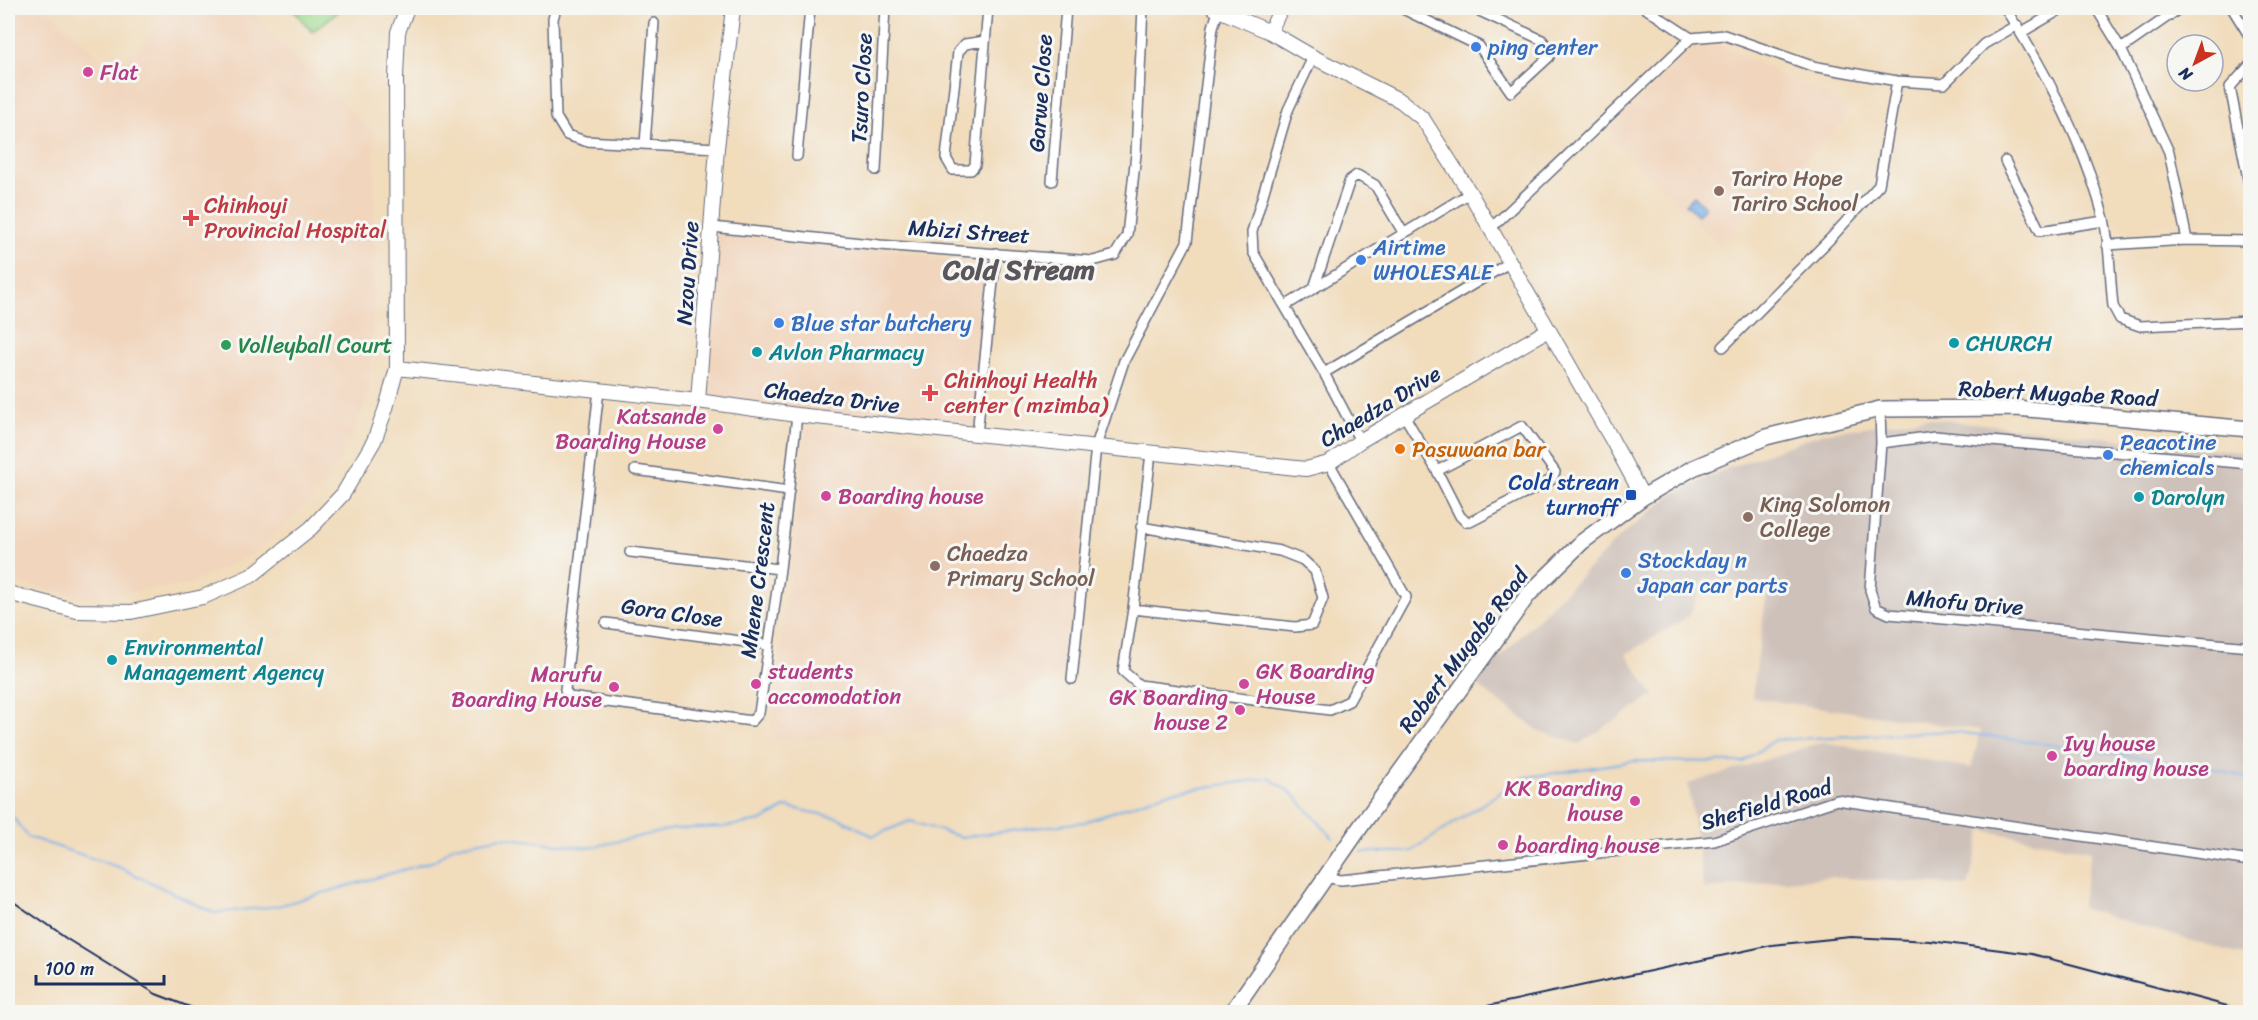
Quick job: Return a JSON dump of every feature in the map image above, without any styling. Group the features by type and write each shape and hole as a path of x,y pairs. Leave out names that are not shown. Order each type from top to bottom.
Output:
{"main road":[{"name":"Robert Mugabe Road","path":"1232,1012 1325,877 1528,595 1582,542 1643,497 1694,467 1766,437 1880,409 2016,408 2250,429"}],"street":[{"path":"8,593 77,611 131,612 203,597 251,576 311,528 343,494 374,441 398,368 396,77 398,32 407,8"},
{"path":"556,8 553,18 556,117 567,135 585,141 717,148"},
{"name":"Nzou Drive","path":"698,401 717,148 733,8"},
{"path":"797,156 810,8"},
{"name":"Tsuro Close","path":"876,170 885,8"},
{"path":"985,41 965,44 958,52 946,158 953,170 971,170 975,165 988,8"},
{"name":"Garwe Close","path":"1052,181 1066,8"},
{"name":"Mbizi Street","path":"712,227 880,245 1093,261 1115,255 1127,235 1136,153 1143,8"},
{"path":"1072,679 1096,446 1124,362 1186,242 1216,8 1270,32 1313,57 1401,101 1423,119 1470,193 1643,497"},
{"path":"1270,32 1281,8"},
{"path":"1401,8 1479,46 1510,92 1549,57 1550,50 1542,40 1473,8"},
{"path":"1645,8 1690,38"},
{"path":"2006,8 2082,150 2104,221 2113,306 2120,319 2140,326 2250,321"},
{"path":"1490,229 1690,38 1724,35 1812,66 1898,81 1944,84 1984,45 2063,8"},
{"path":"2096,8 2121,49 2169,152 2187,240"},
{"path":"2121,49 2180,8"},
{"path":"2232,8 2250,37"},
{"path":"645,144 654,22"},
{"path":"1313,57 1288,110 1252,232 1253,252 1324,373 1360,441"},
{"path":"2250,65 2230,87 2250,189"},
{"path":"1723,347 1830,239 1879,185 1898,81"},
{"path":"2005,161 2040,231 2104,221"},
{"path":"1314,288 1350,180 1357,175 1375,185 1404,234"},
{"path":"1285,306 1470,193"},
{"path":"2107,245 2187,240 2250,241"},
{"path":"977,434 996,253"},
{"path":"1324,373 1509,263"},
{"name":"Chaedza Drive","path":"398,368 698,401 797,415 1306,470 1329,463 1360,441 1548,330"},
{"name":"Mhene Crescent","path":"599,390 565,690 569,697 752,721 759,713 780,569 797,415"},
{"name":"Mhofu Drive","path":"1880,409 1881,443 1870,591 1876,608 1889,614 2250,647"},
{"path":"1404,415 1460,516 1466,522 1551,480 1555,472 1522,426 1437,471"},
{"path":"1881,443 1935,436 2250,464"},
{"path":"1151,453 1133,609 1123,671 1138,685 1330,710 1349,701 1406,597 1329,463"},
{"path":"635,470 789,491"},
{"path":"1133,609 1295,627 1312,625 1323,598 1315,571 1303,560 1280,551 1142,527"},
{"path":"630,552 780,569"},
{"name":"Gora Close","path":"606,623 769,645"},
{"name":"Shefield Road","path":"1325,877 1350,879 1714,842 1837,800 2250,861"}],"shaded area":[{"name":"Chinhoyi Provincial Hospital","path":"8,8 45,8 112,68 144,44 175,8 252,8 277,42 374,132 374,304 369,393 343,455 314,498 257,551 190,584 82,598 8,580"},
{"path":"1224,8 1270,8 1262,25"},
{"path":"2229,8 2250,8 2250,40"},
{"name":"Tariro Hope Tariro School","path":"1713,42 1847,106 1843,123 1719,244 1611,139 1612,127 1694,47"},
{"path":"717,232 991,262 975,431 703,400"},
{"path":"1925,418 2250,453 2250,958 2081,908 2091,851 1982,830 1968,886 1831,877 1704,889 1688,784 1823,742 1971,768 1981,730 1752,698 1768,585 1705,579 1689,616 1626,654 1654,695 1579,744 1539,731 1474,683 1621,536 1669,497 1723,470 1823,433"},
{"name":"Chaedza Primary School","path":"807,427 1090,462 1067,669 952,727 770,742"}],"green space":[{"path":"292,8 343,8 312,32"}],"water":[{"path":"1694,196 1705,207 1698,215 1686,204"}],"waterway":[{"path":"1362,852 1410,852 1522,778 1634,761 1743,762 1774,740 1950,731 2214,769 2250,779"},
{"path":"8,811 28,837 121,868 214,913 278,906 434,861 454,846 502,837 588,848 673,829 723,827 761,821 787,807 839,818 873,836 910,821 960,837 1084,822 1166,793 1269,778 1293,794 1333,838"}],"railway":[{"path":"8,898 67,939 156,994 203,1012"},
{"path":"1459,1012 1772,945 1851,937 1930,941 2032,954 2250,1012"}],"place":[{"name":"ping center","path":"1476,47"},
{"name":"Flat","path":"88,72"},
{"name":"Tariro Hope Tariro School","path":"1719,191"},
{"name":"Chinhoyi Provincial Hospital","path":"191,218"},
{"name":"Airtime WHOLESALE","path":"1361,260"},
{"name":"Blue star butchery","path":"779,323"},
{"name":"CHURCH","path":"1954,343"},
{"name":"Volleyball Court","path":"226,345"},
{"name":"Avlon Pharmacy","path":"757,352"},
{"name":"Chinhoyi Health center ( mzimba)","path":"930,393"},
{"name":"Katsande Boarding House","path":"718,429"},
{"name":"Pasuwana bar","path":"1400,449"},
{"name":"Peacotine chemicals","path":"2108,455"},
{"name":"Cold strean turnoff","path":"1631,495"},
{"name":"Boarding house","path":"826,496"},
{"name":"Darolyn","path":"2139,497"},
{"name":"King Solomon College","path":"1748,517"},
{"name":"Chaedza Primary School","path":"935,566"},
{"name":"Stockday n Japan car parts","path":"1626,573"},
{"name":"Environmental Management Agency","path":"112,660"},
{"name":"students accomodation","path":"756,684"},
{"name":"GK Boarding House","path":"1244,684"},
{"name":"Marufu Boarding House","path":"614,687"},
{"name":"GK Boarding house 2","path":"1240,710"},
{"name":"Ivy house boarding house","path":"2052,756"},
{"name":"KK Boarding house","path":"1635,801"},
{"name":"boarding house","path":"1503,845"}],"district":[{"name":"Cold Stream","path":"1019,269"}]}
